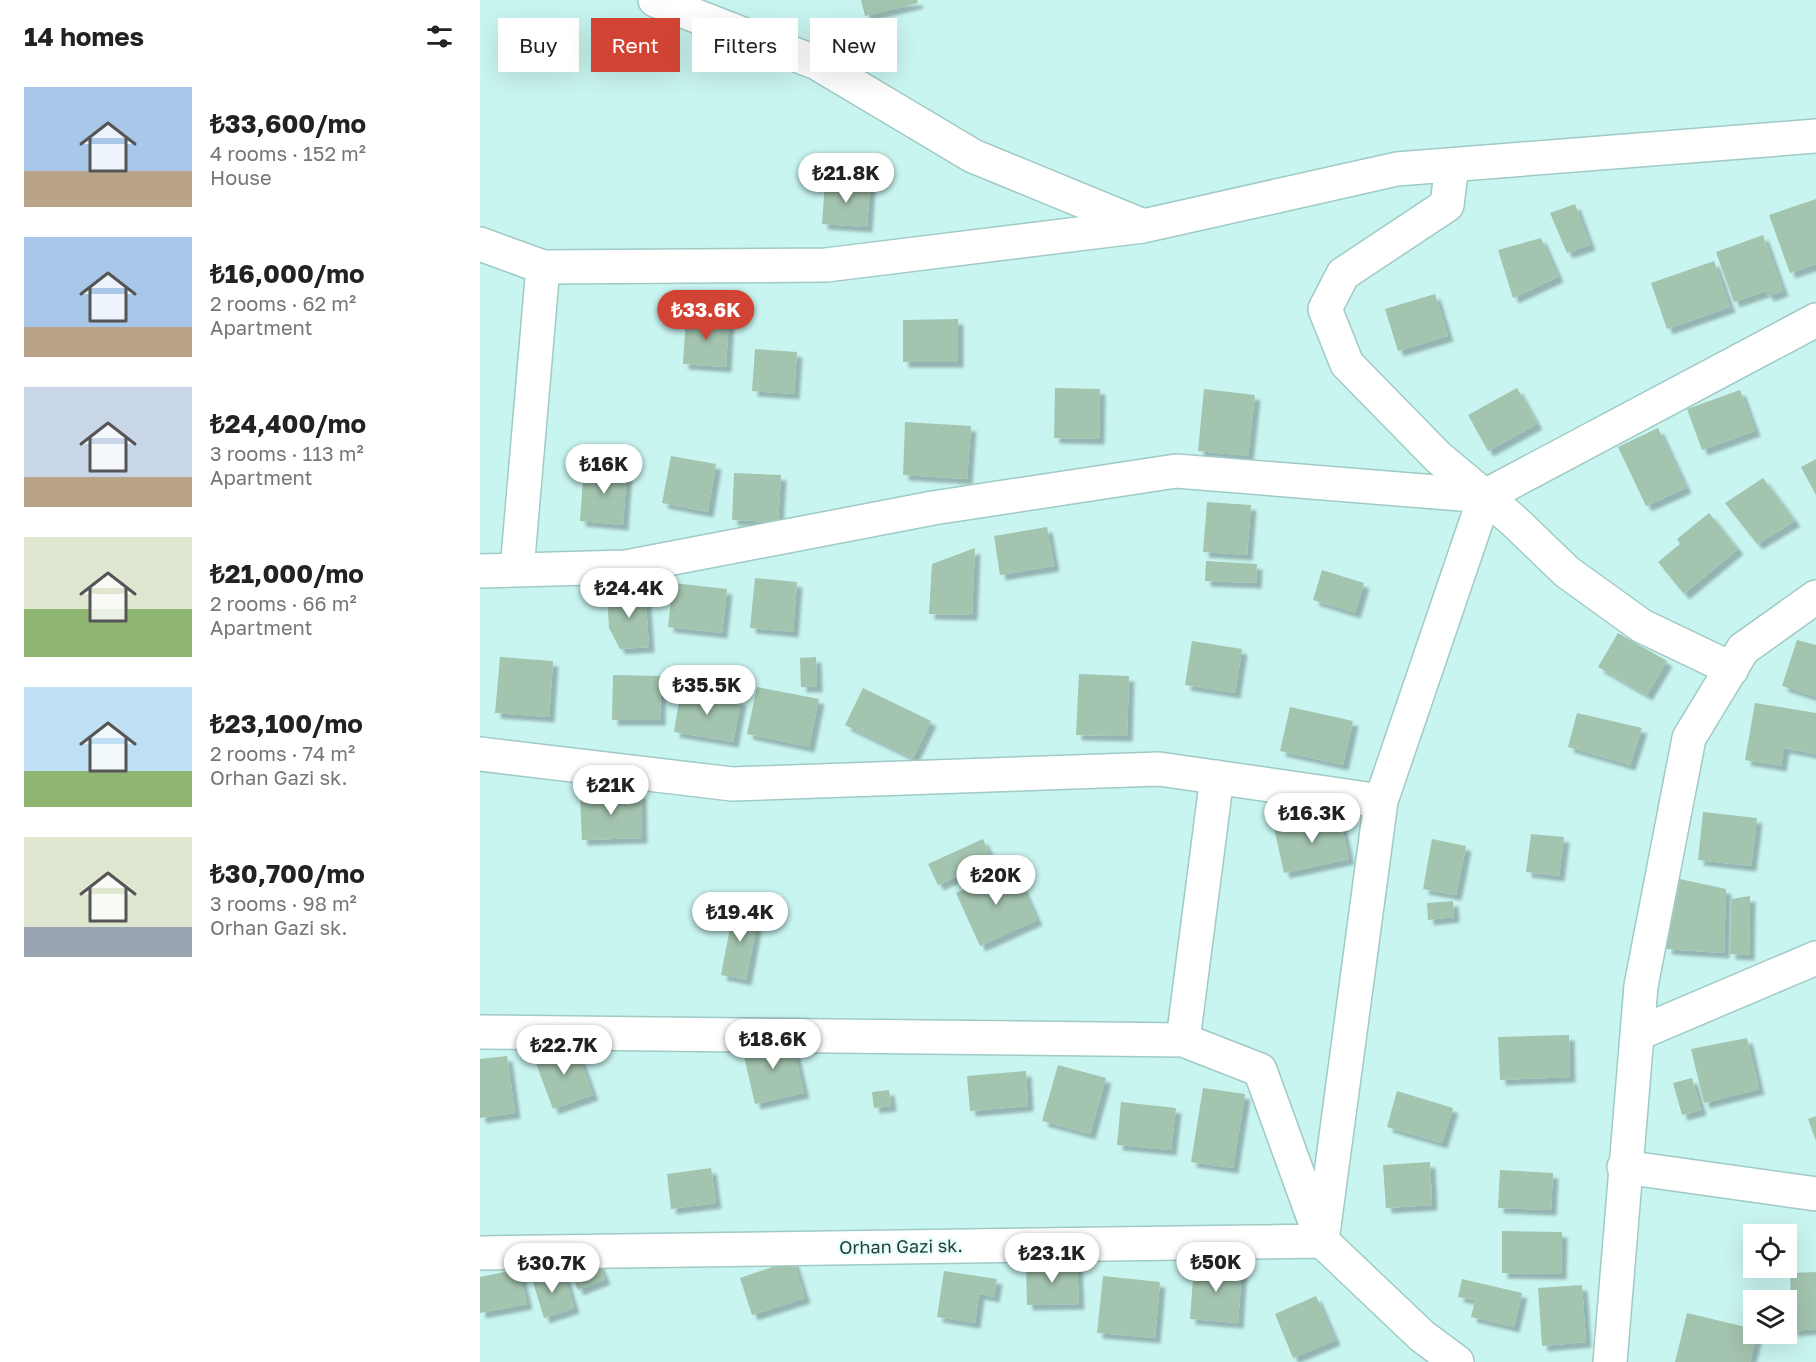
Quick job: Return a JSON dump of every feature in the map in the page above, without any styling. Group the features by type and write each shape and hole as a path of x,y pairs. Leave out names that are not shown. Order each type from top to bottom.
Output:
{"street":[{"path":"655,0 817,63 972,156 1143,226"},
{"path":"480,244 543,267 826,265 1143,226 1397,169 1816,136"},
{"path":"1452,165 1447,205 1343,274 1325,309 1347,364 1438,457 1485,496 1566,572 1642,626 1732,669"},
{"path":"517,570 543,267"},
{"path":"480,571 626,567 933,508 1176,471 1485,496 1816,320"},
{"path":"1322,1241 1381,801 1485,496"},
{"path":"1610,1362 1624,1167 1641,986 1689,738 1743,649 1816,597"},
{"path":"480,754 732,784 1159,769 1381,801"},
{"path":"1184,1040 1217,777"},
{"path":"1636,1034 1815,954"},
{"path":"480,1032 1184,1040 1260,1070 1322,1241 1422,1336 1457,1362"},
{"path":"1624,1167 1816,1194"},
{"name":"Orhan Gazi sk.","path":"480,1253 1322,1241"}],"building":[{"path":"861,0 917,0 918,3 865,16"},
{"path":"825,181 870,184 867,227 822,224"},
{"path":"1816,199 1816,264 1790,273 1769,215"},
{"path":"1575,204 1590,245 1567,253 1550,213"},
{"path":"1763,235 1783,291 1768,296 1766,291 1734,302 1716,252"},
{"path":"1541,238 1558,277 1513,298 1498,250"},
{"path":"1714,261 1730,307 1667,329 1651,283"},
{"path":"1435,294 1448,336 1398,351 1385,309"},
{"path":"686,316 729,318 726,367 683,364"},
{"path":"958,319 958,362 903,362 903,320"},
{"path":"755,349 797,352 794,394 752,391"},
{"path":"1055,388 1100,389 1099,439 1054,438"},
{"path":"1517,388 1537,424 1488,451 1468,415"},
{"path":"1204,389 1255,395 1248,456 1198,451"},
{"path":"1740,390 1755,431 1702,450 1687,409"},
{"path":"905,422 971,426 967,479 903,475"},
{"path":"1658,428 1686,488 1646,506 1618,447"},
{"path":"671,456 716,464 708,512 662,503"},
{"path":"1816,459 1816,495 1801,467"},
{"path":"584,465 627,469 623,525 580,521"},
{"path":"734,473 781,475 778,522 732,520"},
{"path":"1763,478 1795,521 1757,544 1725,503"},
{"path":"1207,502 1251,505 1247,555 1203,552"},
{"path":"1709,513 1738,549 1684,594 1658,562 1680,544 1677,539"},
{"path":"1047,527 1054,566 1000,575 994,536"},
{"path":"975,548 972,615 929,614 932,564"},
{"path":"1206,561 1257,564 1256,583 1205,581"},
{"path":"1322,570 1364,583 1355,613 1313,600"},
{"path":"637,572 639,587 606,592 604,578"},
{"path":"755,578 797,582 793,632 750,628"},
{"path":"673,583 727,589 722,633 668,627"},
{"path":"645,590 649,647 620,649 609,628 607,593"},
{"path":"1618,633 1667,661 1647,695 1598,667"},
{"path":"1797,640 1816,645 1816,697 1782,686"},
{"path":"1192,641 1242,649 1235,693 1185,685"},
{"path":"500,657 553,661 549,717 495,713"},
{"path":"816,657 817,687 801,687 800,658"},
{"path":"1079,674 1129,676 1127,736 1076,735"},
{"path":"613,675 661,676 660,720 612,720"},
{"path":"757,687 819,699 809,747 747,734"},
{"path":"863,688 931,721 913,758 845,725"},
{"path":"681,689 741,700 733,742 674,732"},
{"path":"1755,703 1816,713 1816,754 1784,748 1781,766 1745,760"},
{"path":"1290,707 1353,721 1343,765 1280,751"},
{"path":"1577,713 1642,728 1630,765 1568,747"},
{"path":"641,793 642,838 582,840 580,795"},
{"path":"1703,812 1757,818 1751,866 1698,860"},
{"path":"1339,814 1349,859 1284,873 1274,828"},
{"path":"1531,834 1564,837 1559,876 1526,872"},
{"path":"983,839 992,860 938,885 928,864"},
{"path":"1432,839 1466,846 1456,895 1423,889"},
{"path":"1013,867 1037,920 980,946 956,893"},
{"path":"1680,879 1726,889 1724,953 1666,949"},
{"path":"1750,896 1749,955 1730,954 1731,899"},
{"path":"1453,901 1454,917 1428,920 1427,903"},
{"path":"734,907 759,912 746,980 721,975"},
{"path":"1569,1035 1570,1077 1500,1080 1498,1037"},
{"path":"791,1037 804,1093 755,1104 742,1048"},
{"path":"1747,1038 1759,1089 1704,1103 1691,1049"},
{"path":"574,1043 593,1095 553,1109 534,1058"},
{"path":"507,1056 515,1113 480,1118 480,1059"},
{"path":"1058,1065 1106,1078 1090,1134 1042,1121"},
{"path":"1026,1071 1028,1106 970,1111 967,1076"},
{"path":"1692,1078 1701,1110 1682,1115 1673,1083"},
{"path":"1203,1088 1245,1094 1233,1168 1191,1162"},
{"path":"889,1090 891,1106 874,1108 872,1092"},
{"path":"1397,1091 1453,1108 1442,1143 1387,1127"},
{"path":"1121,1102 1176,1108 1171,1150 1117,1145"},
{"path":"1816,1116 1816,1141 1808,1119"},
{"path":"1430,1162 1432,1205 1386,1208 1383,1165"},
{"path":"711,1168 716,1203 671,1209 667,1174"},
{"path":"1500,1170 1553,1173 1551,1210 1498,1208"},
{"path":"1502,1231 1562,1232 1561,1274 1502,1273"},
{"path":"595,1255 605,1279 578,1290 568,1266"},
{"path":"793,1260 805,1298 752,1315 740,1278"},
{"path":"1077,1262 1079,1304 1027,1305 1026,1263"},
{"path":"1194,1264 1242,1267 1238,1323 1190,1319"},
{"path":"519,1269 527,1304 480,1313 480,1277"},
{"path":"540,1269 546,1279 564,1274 574,1308 544,1318 531,1275"},
{"path":"944,1271 997,1279 994,1297 979,1294 975,1323 937,1317"},
{"path":"1816,1272 1816,1329 1797,1331 1797,1290 1791,1290 1790,1278 1797,1278 1797,1273"},
{"path":"1103,1276 1160,1282 1155,1338 1097,1333"},
{"path":"1462,1279 1522,1293 1514,1327 1471,1317 1475,1300 1458,1297"},
{"path":"1582,1285 1586,1342 1542,1346 1538,1288"},
{"path":"1316,1296 1335,1340 1293,1358 1275,1314"},
{"path":"1687,1313 1743,1326 1743,1344 1754,1344 1750,1362 1675,1362"}]}
